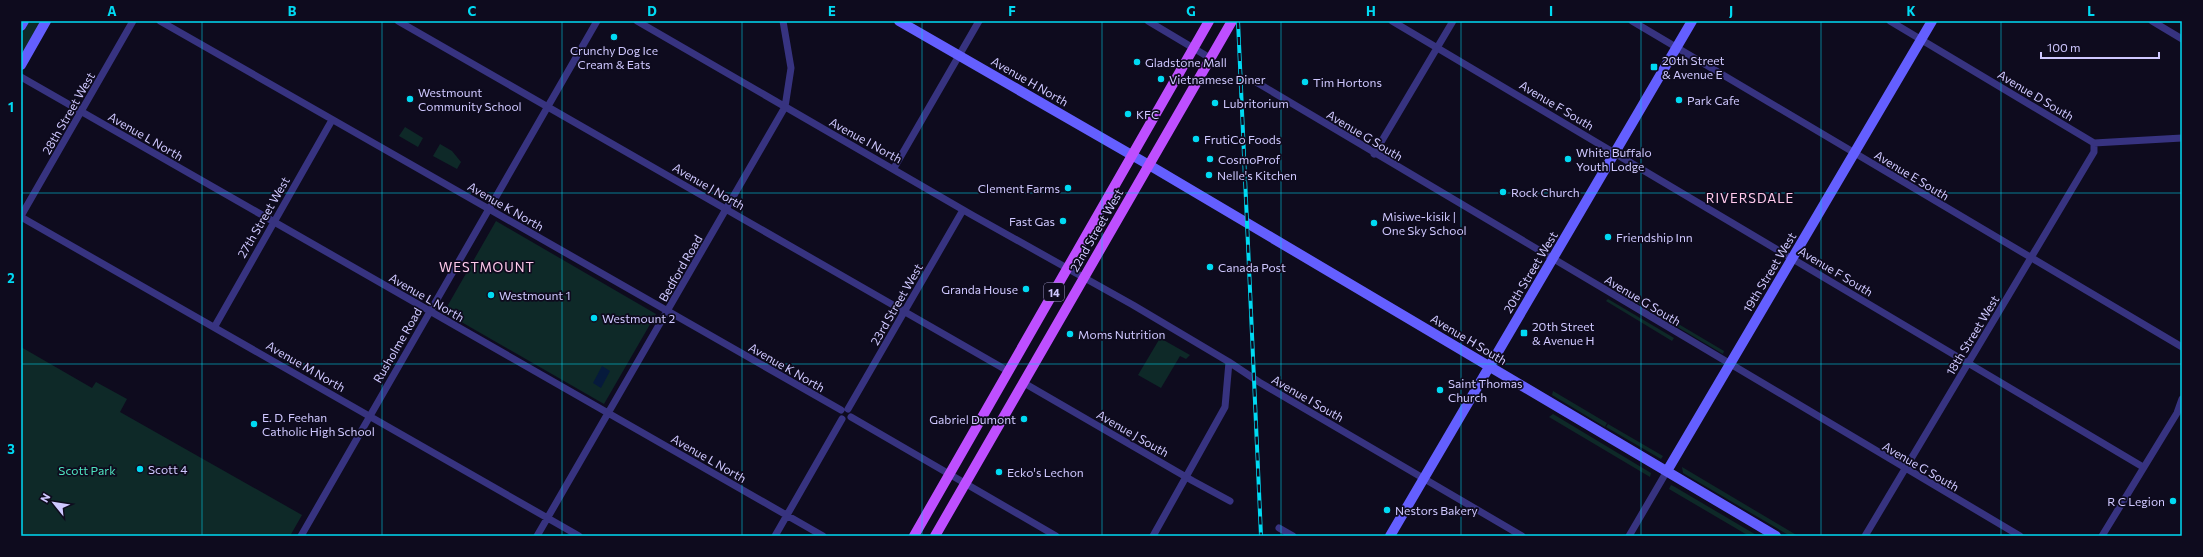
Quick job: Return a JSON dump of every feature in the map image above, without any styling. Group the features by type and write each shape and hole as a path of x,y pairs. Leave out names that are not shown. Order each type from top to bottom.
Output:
{"main road":[{"name":"22nd Street West","path":"914,536 1209,21"},
{"name":"22nd Street West","path":"935,536 1232,21"}],"street":[{"path":"21,26 24,21"},
{"path":"21,65 46,21"},
{"name":"28th Street West","path":"21,216 133,21"},
{"name":"Avenue K North","path":"160,21 667,311 844,410"},
{"name":"Avenue J North","path":"398,21 1008,371"},
{"name":"Rusholme Road","path":"301,536 597,21"},
{"name":"Avenue I North","path":"637,21 894,168 963,210 1084,278"},
{"name":"Bedford Road","path":"537,536 785,107 791,68 783,21"},
{"name":"Avenue H North","path":"899,21 909,24 959,56 1149,165"},
{"path":"894,168 979,21"},
{"path":"1148,21 1210,58"},
{"name":"Avenue F South","path":"1392,21 1793,257 1968,363 2143,466"},
{"path":"1374,154 1453,21"},
{"name":"Avenue E South","path":"1632,21 1854,154 2182,347"},
{"name":"20th Street West","path":"1390,536 1692,21"},
{"name":"Avenue D South","path":"1890,21 2094,143"},
{"name":"19th Street West","path":"1629,536 1932,21"},
{"path":"2152,21 2182,39"},
{"name":"Avenue L North","path":"21,77 823,536"},
{"name":"Avenue G South","path":"1256,82 1374,154 1552,258 1905,470 2020,536"},
{"name":"27th Street West","path":"214,326 332,120"},
{"path":"2094,143 2182,138"},
{"name":"18th Street West","path":"1865,536 2094,152 2094,143"},
{"name":"Avenue H South","path":"1149,165 1776,536"},
{"name":"23rd Street West","path":"844,410 905,311 963,210"},
{"name":"Avenue M North","path":"21,216 579,536"},
{"name":"Avenue I South","path":"1084,278 1229,362 1254,379 1522,536"},
{"path":"1153,536 1226,407 1229,362"},
{"name":"Avenue J South","path":"1024,383 1223,499 1230,501"},
{"path":"2102,536 2143,466 2179,411 2182,399"},
{"path":"775,536 842,419 840,415 844,410 851,412 851,417 1056,536"},
{"path":"842,419 846,420 851,417"},
{"path":"1279,528 1293,536"}],"green space":[{"path":"29,21 43,21 21,58 21,35"},
{"path":"405,127 423,138 418,147 399,136"},
{"path":"440,144 452,151 461,162 457,169 433,156"},
{"path":"496,221 656,314 604,404 444,312"},
{"path":"1616,287 1724,351 1723,354 1615,290"},
{"path":"1608,299 1674,338 1672,341 1606,301"},
{"path":"1160,338 1190,355 1186,359 1180,356 1161,388 1138,375"},
{"name":"Scott Park","path":"21,347 92,388 96,382 127,399 120,412 302,515 290,536 21,536"},
{"path":"1553,391 1607,423 1605,427 1552,395"},
{"path":"1553,414 1651,473 1650,477 1549,417"},
{"path":"1608,424 1663,456 1661,459 1606,427"},
{"path":"1682,467 1798,536 1790,536 1683,473"},
{"path":"1671,485 1758,536 1749,536 1669,489"}],"water":[{"path":"602,366 610,371 601,388 593,383"}],"railway":[{"path":"1238,21 1261,536"}],"place":[{"name":"Crunchy Dog Ice Cream & Eats","path":"614,37"},
{"name":"Gladstone Mall","path":"1137,62"},
{"name":"20th Street & Avenue E","path":"1654,67"},
{"name":"Vietnamese Diner","path":"1161,79"},
{"name":"Tim Hortons","path":"1305,82"},
{"name":"Westmount Community School","path":"410,99"},
{"name":"Park Cafe","path":"1679,100"},
{"name":"Lubritorium","path":"1215,103"},
{"name":"KFC","path":"1128,114"},
{"name":"FrutiCo Foods","path":"1196,139"},
{"name":"CosmoProf","path":"1210,159"},
{"name":"White Buffalo Youth Lodge","path":"1568,159"},
{"name":"Nelle's Kitchen","path":"1209,175"},
{"name":"Clement Farms","path":"1068,188"},
{"name":"Rock Church","path":"1503,192"},
{"name":"Fast Gas","path":"1063,221"},
{"name":"Misiwe-kisik | One Sky School","path":"1374,223"},
{"name":"Friendship Inn","path":"1608,237"},
{"name":"Canada Post","path":"1210,267"},
{"name":"Granda House","path":"1026,289"},
{"name":"Westmount 1","path":"491,295"},
{"name":"Westmount 2","path":"594,318"},
{"name":"20th Street & Avenue H","path":"1524,333"},
{"name":"Moms Nutrition","path":"1070,334"},
{"name":"Saint Thomas Church","path":"1440,390"},
{"name":"Gabriel Dumont","path":"1024,419"},
{"name":"E. D. Feehan Catholic High School","path":"254,424"},
{"name":"Scott 4","path":"140,469"},
{"name":"Ecko's Lechon","path":"999,472"},
{"name":"R C Legion","path":"2173,501"},
{"name":"Nestors Bakery","path":"1387,510"}],"district":[{"name":"RIVERSDALE","path":"1750,198"},
{"name":"WESTMOUNT","path":"487,267"}]}
